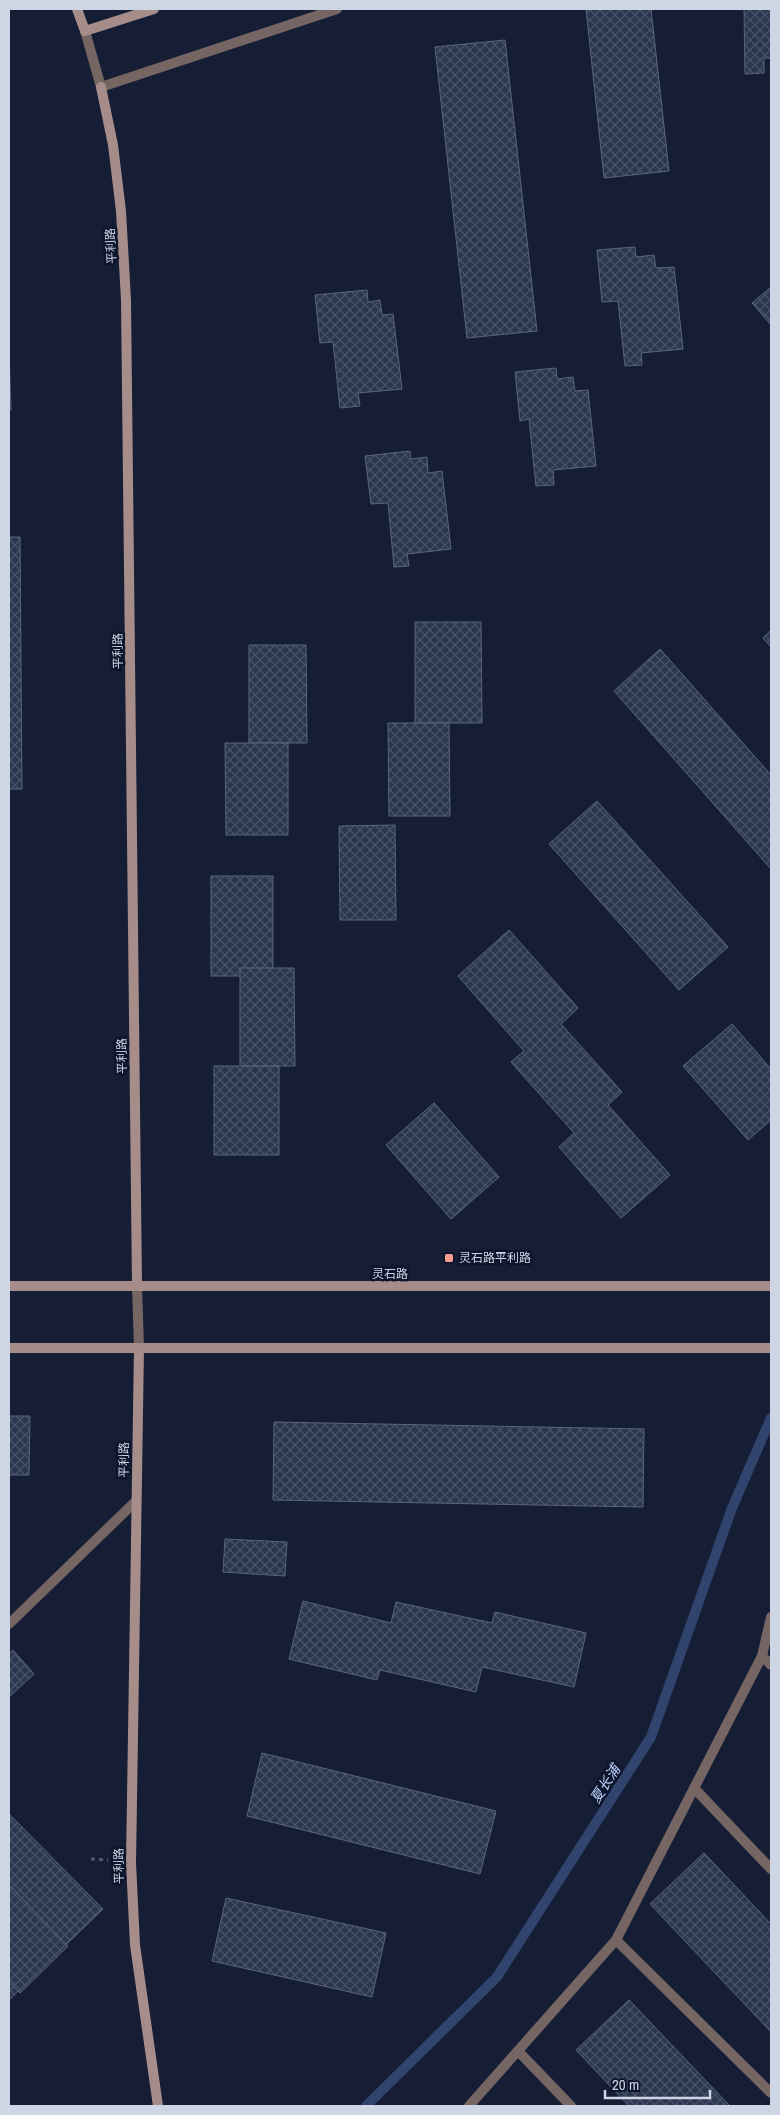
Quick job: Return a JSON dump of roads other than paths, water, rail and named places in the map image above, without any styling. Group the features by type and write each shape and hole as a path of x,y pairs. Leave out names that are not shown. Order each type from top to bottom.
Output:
{"street":[{"name":"平利路","path":"77,9 101,87 114,145 121,210 126,300 139,1348 131,1863 135,1945 158,2106"},
{"path":"85,31 154,9"},
{"path":"101,87 337,9"},
{"name":"灵石路","path":"9,1286 771,1286"},
{"path":"9,1348 771,1348"},
{"path":"9,1624 136,1501"},
{"path":"469,2106 616,1940 762,1656 771,1617"},
{"path":"762,1656 771,1665"},
{"path":"694,1788 771,1869"},
{"path":"616,1940 771,2093"},
{"path":"518,2051 571,2106"}],"waterway":[{"name":"夏长浦","path":"366,2106 497,1977 651,1737 732,1508 771,1418"}],"place":[{"name":"灵石路平利路","path":"449,1258"}]}
